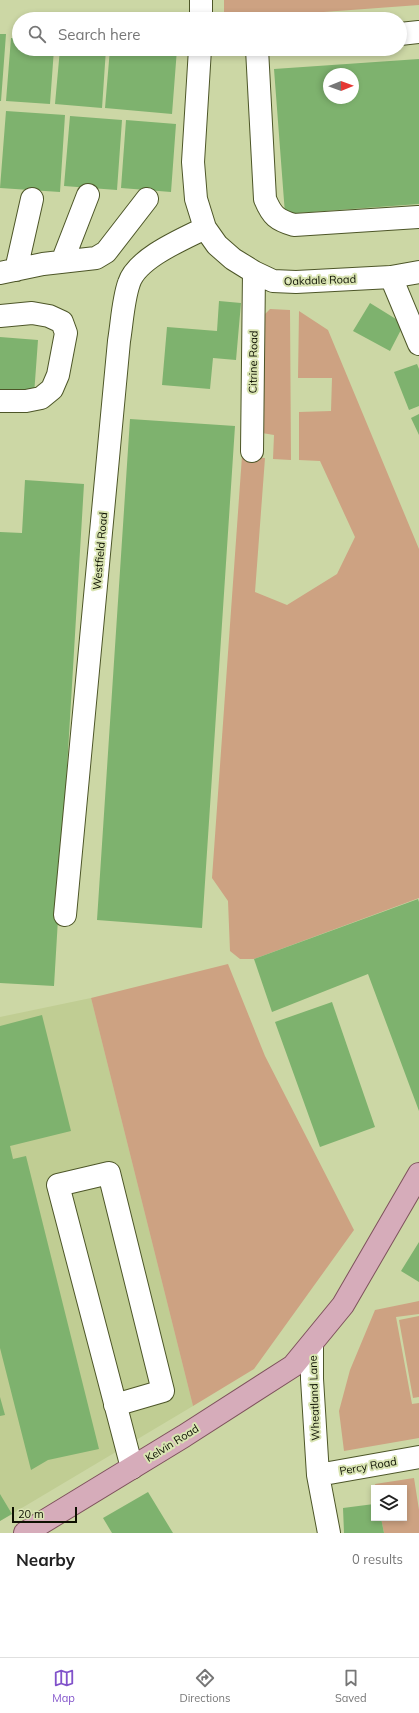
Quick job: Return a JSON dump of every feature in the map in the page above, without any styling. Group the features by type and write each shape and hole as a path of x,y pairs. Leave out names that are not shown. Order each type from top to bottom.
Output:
{"main road":[{"name":"Wheatland Lane","path":"312,1344 343,1305 419,1174"},
{"name":"Kelvin Road","path":"24,1533 132,1468 293,1366 312,1344"}],"street":[{"path":"201,0 201,12"},
{"path":"407,33 419,32"},
{"name":"Oakdale Road","path":"200,56 194,162 196,199 206,228 217,245 233,259 254,272 273,281 296,282 391,277 419,272"},
{"path":"257,56 265,199 269,211 279,220 294,225 418,217"},
{"path":"62,262 88,195"},
{"path":"32,199 8,271 96,258 106,252 147,199"},
{"name":"Westfield Road","path":"65,915 119,349 129,282 141,265 164,249 206,228"},
{"name":"Citrine Road","path":"252,451 254,272"},
{"path":"391,277 419,344"},
{"path":"0,316 32,314 49,316 62,322 66,333 58,375 52,389 41,398 26,401 0,401"},
{"path":"115,1405 163,1391 109,1173 58,1185 115,1405 132,1468"},
{"name":"Wheatland Lane","path":"312,1344 312,1379 318,1475 329,1533"},
{"name":"Percy Road","path":"318,1475 419,1457"}],"shaded area":[{"path":"224,0 419,0 419,5 324,12 224,12"},
{"path":"270,309 290,310 291,460 273,459 274,435 262,433 264,315"},
{"path":"299,311 328,330 419,549 419,898 254,959 240,959 230,951 228,901 212,878 242,456 265,458 255,592 287,605 337,574 355,537 320,461 299,460 299,412 331,411 332,378 298,378"},
{"path":"228,964 265,1056 354,1230 254,1369 193,1406 91,998"},
{"path":"91,998 193,1406 0,1521 0,1017"},
{"path":"419,1301 419,1314 396,1317 412,1404 419,1403 419,1438 344,1451 339,1411 350,1370 375,1310"},
{"path":"419,1316 419,1397 413,1398 399,1320"},
{"path":"414,1478 419,1510 419,1533 384,1533 382,1521 407,1521 407,1485 375,1484"}],"building":[{"path":"0,34 6,34 1,101 0,101"},
{"path":"11,38 12,56 53,56 50,104 6,101"},
{"path":"59,56 106,56 102,108 55,104"},
{"path":"109,56 176,56 172,114 105,108"},
{"path":"419,59 419,204 285,214 274,69"},
{"path":"6,111 65,115 60,192 0,188"},
{"path":"70,116 122,120 117,190 64,186"},
{"path":"126,120 176,124 171,192 121,188"},
{"path":"219,301 241,303 236,360 213,358 210,389 162,385 167,327 217,331"},
{"path":"370,303 404,324 390,351 353,331"},
{"path":"0,337 38,340 34,395 0,392"},
{"path":"417,364 419,369 419,406 409,410 394,372"},
{"path":"419,414 419,435 411,418"},
{"path":"130,419 235,426 202,928 97,920"},
{"path":"25,480 84,484 54,986 0,983 0,532 22,533"},
{"path":"418,899 419,1111 368,974 272,1012 254,959"},
{"path":"332,1002 375,1127 320,1147 275,1022"},
{"path":"42,1015 71,1131 10,1146 13,1159 26,1156 99,1449 48,1460 31,1470 0,1348 0,1026"},
{"path":"419,1242 419,1282 401,1271"},
{"path":"0,1397 5,1415 0,1416"},
{"path":"148,1492 173,1533 112,1533 103,1518"},
{"path":"0,1494 12,1514 0,1521"},
{"path":"371,1504 371,1521 382,1521 384,1533 344,1533 343,1508"}]}
